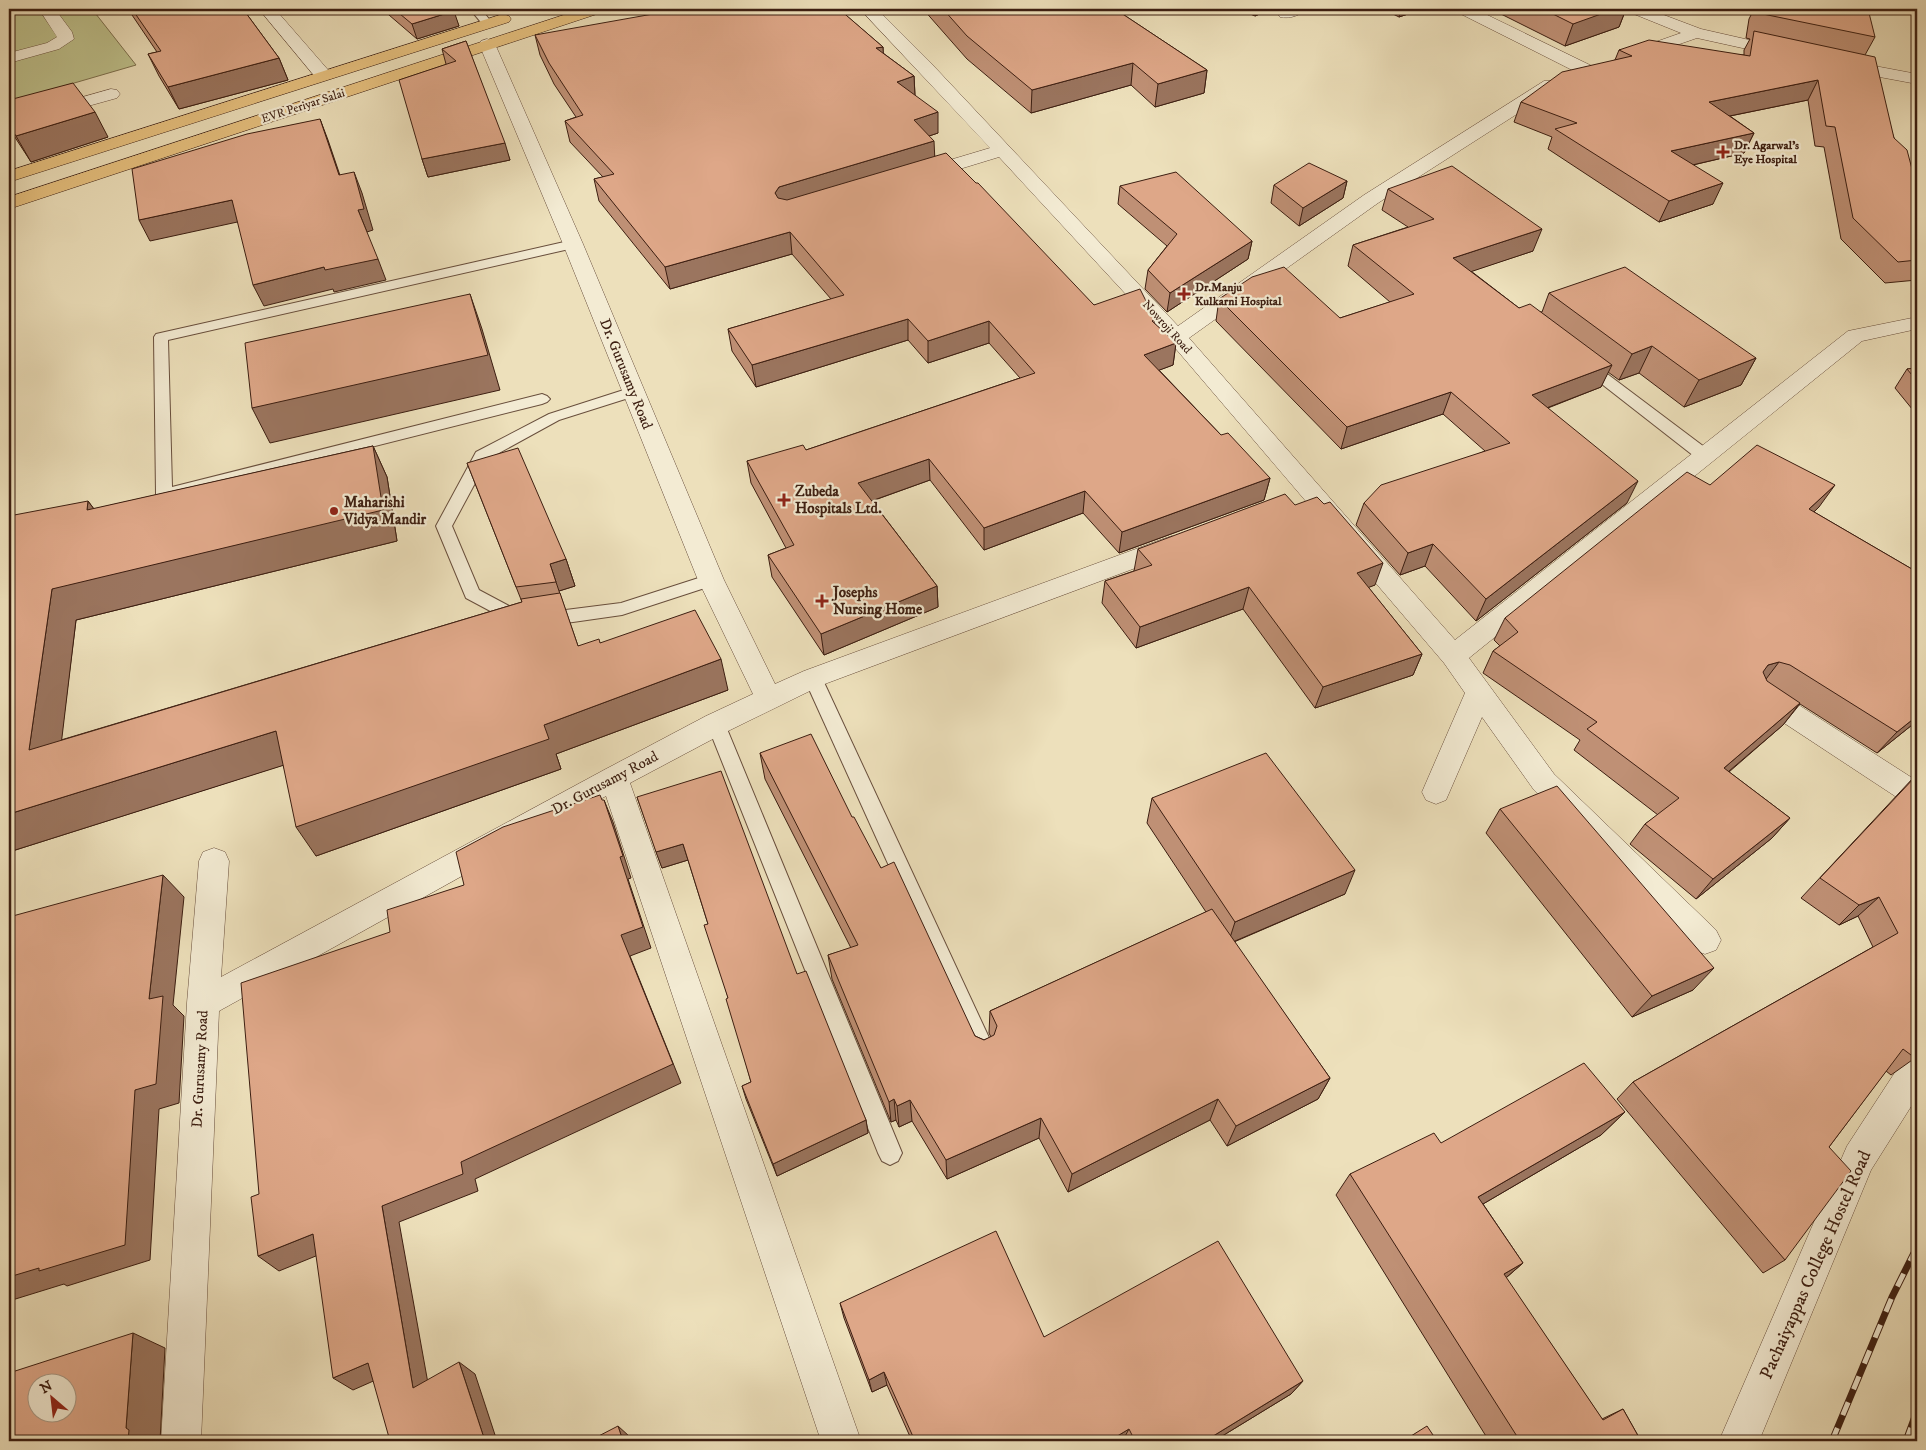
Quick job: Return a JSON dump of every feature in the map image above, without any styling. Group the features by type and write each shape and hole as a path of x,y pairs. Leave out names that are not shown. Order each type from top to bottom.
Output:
{"main road":[{"name":"EVR Periyar Salai","path":"9,177 323,76 596,9"},
{"name":"EVR Periyar Salai","path":"9,203 488,34 521,14"}],"street":[{"path":"9,58 53,46 66,39 64,32 47,9"},
{"path":"267,9 323,76"},
{"name":"Nowroji Road","path":"868,9 1176,337 1304,497 1453,656 1544,782 1705,940"},
{"path":"1463,9 1588,71"},
{"path":"1635,9 1696,33 1799,56"},
{"path":"1176,337 1379,194 1554,82 1696,33"},
{"name":"Dr. Gurusamy Road","path":"181,1441 203,1004 614,778 716,724 769,699 711,580 488,34"},
{"path":"1827,62 1917,79"},
{"path":"9,122 111,94"},
{"path":"900,180 1002,150"},
{"path":"1453,656 1855,336 1917,323"},
{"path":"769,699 813,678 1192,538"},
{"path":"1436,792 1479,691"},
{"path":"1762,695 1917,796"},
{"path":"614,778 841,1441"},
{"path":"203,1004 214,861"},
{"name":"Pachaiyappas College Hostel Road","path":"1739,1441 1859,1158 1917,1068"}],"lane":[{"path":"475,9 488,34"},
{"path":"542,399 164,494 161,337 573,244"},
{"path":"1576,357 1705,456"},
{"path":"633,392 554,418 482,456 444,526 468,586 472,594 524,622 622,609 711,580"},
{"path":"813,678 983,1049"},
{"path":"716,724 890,1152"}],"green space":[{"path":"9,9 92,9 136,65 9,102"}],"building":[{"path":"132,9 243,9 279,58 168,87 148,54 161,51"},
{"path":"394,9 452,9 454,11 412,24"},
{"path":"681,9 839,9 883,47 876,48 914,76 897,82 938,112 914,120 934,141 779,187 775,193 778,198 787,200 946,153 978,183 1094,305 1140,289 1155,319 1152,321 1176,343 1144,355 1221,435 1228,433 1270,478 1122,532 1085,491 984,528 929,459 858,483 937,586 821,634 768,555 794,545 747,461 803,445 806,450 1035,373 989,321 928,341 908,319 752,365 728,329 844,295 790,232 665,267 594,179 614,174 565,121 583,115 549,63 535,35"},
{"path":"943,9 1115,9 1207,70 1158,84 1133,63 1032,90 967,36"},
{"path":"1543,9 1615,9 1573,24"},
{"path":"1758,9 1846,9 1869,13 1875,37 1758,13"},
{"path":"1754,31 1875,57 1894,138 1907,150 1917,188 1917,260 1898,262 1853,218 1835,127 1826,126 1818,80 1709,102 1754,133 1671,151 1723,183 1669,201 1555,129 1577,123 1521,102 1562,72 1632,56 1619,50 1649,40 1750,56"},
{"path":"466,41 505,143 422,159 399,80 456,61 442,49"},
{"path":"73,83 95,112 16,136 9,125 9,100"},
{"path":"320,119 339,175 354,172 364,209 358,210 378,259 325,270 324,267 253,285 232,200 139,220 132,169 247,134"},
{"path":"1309,163 1347,181 1303,208 1274,185"},
{"path":"1452,166 1542,229 1453,258 1519,308 1530,304 1612,365 1532,395 1638,481 1486,599 1433,544 1408,553 1364,503 1381,485 1510,443 1451,392 1347,427 1219,299 1252,277 1284,267 1340,318 1414,294 1353,245 1434,219 1388,189"},
{"path":"1176,172 1252,241 1170,293 1148,270 1177,234 1120,186"},
{"path":"1625,267 1756,358 1699,380 1652,346 1632,354 1549,293"},
{"path":"470,294 488,355 252,408 245,343"},
{"path":"1917,368 1917,381 1907,369"},
{"path":"1757,445 1835,485 1809,509 1917,572 1917,716 1897,732 1790,665 1779,662 1768,665 1763,672 1767,681 1800,703 1724,768 1790,818 1713,879 1645,824 1679,798 1587,729 1597,722 1493,651 1518,632 1505,618 1687,472 1710,485"},
{"path":"373,446 383,510 52,589 29,750 522,602 521,599 560,593 578,646 599,639 600,643 695,610 721,659 544,725 549,739 296,827 276,731 9,814 9,516 88,501 87,510"},
{"path":"518,448 566,559 550,564 556,582 516,587 467,463"},
{"path":"1285,494 1295,505 1317,497 1324,504 1330,502 1383,563 1357,573 1422,654 1323,687 1249,587 1140,627 1105,581 1152,565 1138,549"},
{"path":"811,734 852,817 854,817 881,868 894,862 975,1036 984,1040 994,1035 997,1026 990,1011 1212,909 1330,1078 1236,1126 1218,1099 1072,1174 1041,1118 946,1160 910,1100 897,1106 894,1099 889,1102 828,955 858,945 760,753"},
{"path":"1266,753 1355,870 1235,922 1152,798"},
{"path":"721,771 797,974 806,971 866,1120 773,1164 742,1086 751,1082 726,999 728,998 704,925 708,924 683,844 656,852 637,797"},
{"path":"1915,777 1917,779 1917,1054 1915,1058 1903,1049 1829,1147 1851,1171 1785,1260 1633,1082 1898,933 1879,897 1859,905 1820,878"},
{"path":"1557,786 1714,968 1652,996 1500,809"},
{"path":"600,795 602,800 604,800 623,856 620,857 643,927 621,935 673,1064 461,1162 463,1174 382,1206 413,1388 459,1362 485,1441 390,1441 368,1363 333,1378 313,1234 258,1256 251,1197 259,1194 241,983 390,932 387,910 464,885 456,852 503,827"},
{"path":"163,875 149,999 163,996 156,1084 135,1090 125,1245 39,1271 39,1268 9,1277 9,917"},
{"path":"1584,1063 1625,1112 1478,1197 1523,1263 1504,1274 1603,1420 1623,1409 1641,1441 1520,1441 1350,1174 1434,1133 1441,1143"},
{"path":"996,1231 1044,1337 1218,1241 1303,1381 1205,1441 1135,1441 1129,1429 1109,1441 915,1441 884,1372 869,1380 840,1303"},
{"path":"133,1333 126,1428 129,1430 128,1441 9,1441 9,1373"},
{"path":"618,1426 623,1441 589,1441"},
{"path":"1427,1426 1437,1441 1403,1441"}],"railway":[{"path":"1832,1441 1892,1297 1917,1247"},
{"path":"1906,1441 1917,1411"}],"place":[{"name":"Dr. Agarwal's Eye Hospital","path":"1723,152"},
{"name":"Dr.Manju Kulkarni Hospital","path":"1184,294"},
{"name":"Zubeda Hospitals Ltd.","path":"784,500"},
{"name":"Maharishi Vidya Mandir","path":"334,511"},
{"name":"Josephs Nursing Home","path":"822,601"}]}
